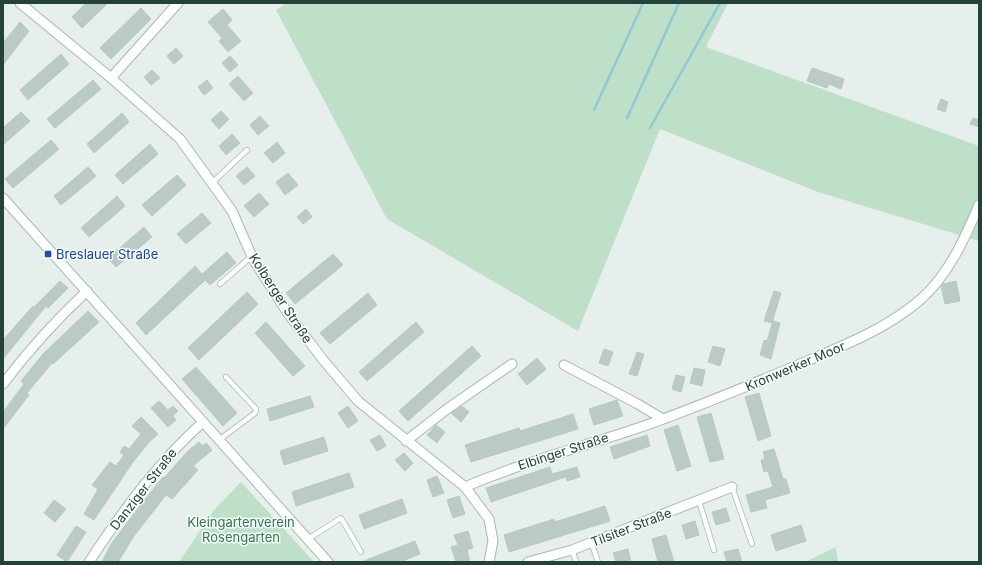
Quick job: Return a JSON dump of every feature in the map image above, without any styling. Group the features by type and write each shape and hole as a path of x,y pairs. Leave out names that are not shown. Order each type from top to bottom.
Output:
{"street":[{"name":"Kolberger Straße","path":"20,3 111,78 180,139 232,211 252,256 289,315 324,362 358,401 465,487 489,519 493,541 489,562"},
{"path":"111,78 178,3"},
{"path":"3,198 328,562"},
{"name":"Kronwerker Moor","path":"663,419 741,389 858,340 890,322 921,299 940,277 965,237 979,205"},
{"path":"3,384 25,356 87,291"},
{"path":"406,441 448,409 512,364"},
{"path":"564,365 663,419"},
{"name":"Elbinger Straße","path":"465,487 507,469 663,419"},
{"name":"Danziger Straße","path":"89,562 108,532 152,474 179,443 203,422"},
{"name":"Tilsiter Straße","path":"528,562 572,550 732,487"}],"lane":[{"path":"212,183 247,150"},
{"path":"220,284 252,256"},
{"path":"219,440 255,413 256,409 226,377"},
{"path":"732,487 752,544"},
{"path":"698,501 714,550"},
{"path":"308,539 341,518 361,552"},
{"path":"591,542 598,562"},
{"path":"572,550 576,562"}],"green space":[{"path":"287,3 728,3 706,47 979,146 979,241 818,192 660,129 578,331 387,219 276,10"},
{"name":"Kleingartenverein Rosengarten","path":"241,482 314,562 179,562 214,510"},
{"path":"836,547 838,562 805,562"}],"building":[{"path":"86,3 108,3 82,28 72,17"},
{"path":"141,8 151,19 111,59 100,48"},
{"path":"223,9 232,20 227,25 241,41 228,52 219,41 222,38 208,22"},
{"path":"20,22 29,31 3,65 3,43"},
{"path":"176,48 183,56 174,64 167,56"},
{"path":"61,54 69,64 28,100 20,90"},
{"path":"230,56 238,65 230,72 222,63"},
{"path":"812,68 844,79 841,89 829,84 827,88 807,81"},
{"path":"152,70 160,78 151,85 144,77"},
{"path":"238,76 253,93 244,101 229,84"},
{"path":"93,80 101,89 55,128 47,119"},
{"path":"207,80 213,88 204,95 198,87"},
{"path":"941,99 948,102 945,112 937,109"},
{"path":"221,111 229,119 219,129 211,120"},
{"path":"21,112 30,121 3,145 3,128"},
{"path":"122,113 129,122 94,153 87,144"},
{"path":"260,116 269,126 258,135 250,125"},
{"path":"973,118 979,120 979,127 970,124"},
{"path":"232,134 240,143 226,155 219,146"},
{"path":"51,140 59,149 13,188 5,179"},
{"path":"277,142 285,153 273,163 264,153"},
{"path":"150,144 158,154 123,184 115,175"},
{"path":"88,167 96,176 61,205 54,196"},
{"path":"247,167 255,176 244,185 236,176"},
{"path":"288,173 298,185 285,195 276,182"},
{"path":"177,175 186,185 152,216 142,205"},
{"path":"259,193 269,204 254,217 244,206"},
{"path":"117,196 125,206 89,237 81,228"},
{"path":"306,209 312,217 303,224 297,217"},
{"path":"202,213 211,223 186,244 177,234"},
{"path":"144,227 152,237 116,267 108,258"},
{"path":"227,252 236,263 210,285 205,280 146,335 136,323 195,266 202,274"},
{"path":"333,254 343,265 295,304 286,293"},
{"path":"60,281 68,288 48,308 46,306 3,359 3,340 33,306 34,307"},
{"path":"956,281 960,301 945,304 941,286 943,284"},
{"path":"774,291 781,293 772,323 764,321"},
{"path":"247,292 258,304 199,360 188,348"},
{"path":"368,293 377,305 330,344 320,333"},
{"path":"88,311 99,322 53,364 52,363 27,393 29,395 3,429 3,412 24,384 21,381 43,354"},
{"path":"773,321 780,323 771,359 760,355 764,340 767,341"},
{"path":"266,322 305,366 293,376 255,333"},
{"path":"416,322 424,332 367,381 359,372"},
{"path":"472,346 481,356 408,421 399,411"},
{"path":"713,346 725,349 720,366 708,362"},
{"path":"604,349 613,352 608,366 599,363"},
{"path":"637,352 644,354 637,376 629,374"},
{"path":"537,358 546,369 527,385 518,374"},
{"path":"196,367 237,413 223,426 182,379"},
{"path":"694,368 705,370 702,386 690,383"},
{"path":"676,375 685,377 681,392 672,389"},
{"path":"759,393 771,436 758,441 745,397"},
{"path":"310,396 314,407 270,421 267,409"},
{"path":"617,400 623,416 594,425 589,409"},
{"path":"159,401 168,410 173,406 178,411 173,416 176,420 168,427 151,408"},
{"path":"348,406 358,421 348,428 338,413"},
{"path":"462,406 469,412 461,422 451,413"},
{"path":"711,413 724,459 710,462 697,417"},
{"path":"573,414 578,429 471,462 465,445 519,428 520,431"},
{"path":"141,417 158,434 149,442 133,462 94,520 84,514 98,489 92,485 110,462 116,466 124,455 120,452 124,446 129,449 141,434 132,426"},
{"path":"436,425 445,432 437,443 427,435"},
{"path":"678,425 691,466 677,471 664,430"},
{"path":"380,435 386,446 377,451 370,440"},
{"path":"647,435 650,446 614,459 610,447"},
{"path":"324,437 328,451 284,465 280,451"},
{"path":"199,442 203,446 206,443 212,450 193,466 198,470 172,499 166,495 134,536 118,562 102,562 111,544 163,477 164,478 188,451"},
{"path":"774,449 783,479 786,479 790,493 765,500 767,508 751,512 746,495 773,487 768,471 764,472 761,460 765,459 763,452"},
{"path":"404,453 413,463 405,471 395,460"},
{"path":"550,467 552,474 577,467 580,477 567,481 566,477 491,502 486,488"},
{"path":"349,473 354,487 296,506 292,492"},
{"path":"437,476 444,493 433,497 427,480"},
{"path":"459,496 465,514 453,518 447,500"},
{"path":"402,499 407,513 364,529 359,515"},
{"path":"54,500 66,509 55,522 44,513"},
{"path":"605,506 610,521 509,552 504,535 554,519 555,522"},
{"path":"726,508 730,521 716,525 712,512"},
{"path":"695,521 699,535 686,539 682,525"},
{"path":"801,525 806,541 776,551 771,535"},
{"path":"76,526 86,532 67,562 57,555"},
{"path":"468,531 473,548 467,550 470,562 456,562 451,547 458,545 454,535"},
{"path":"666,535 674,562 658,562 652,539"},
{"path":"415,541 420,554 400,562 361,562"},
{"path":"628,549 631,562 616,562 613,553"},
{"path":"738,549 742,562 727,562 724,552"}],"waterway":[{"path":"594,110 643,3"},
{"path":"627,118 679,3"},
{"path":"650,128 720,3"}],"place":[{"name":"Breslauer Straße","path":"48,254"}]}
